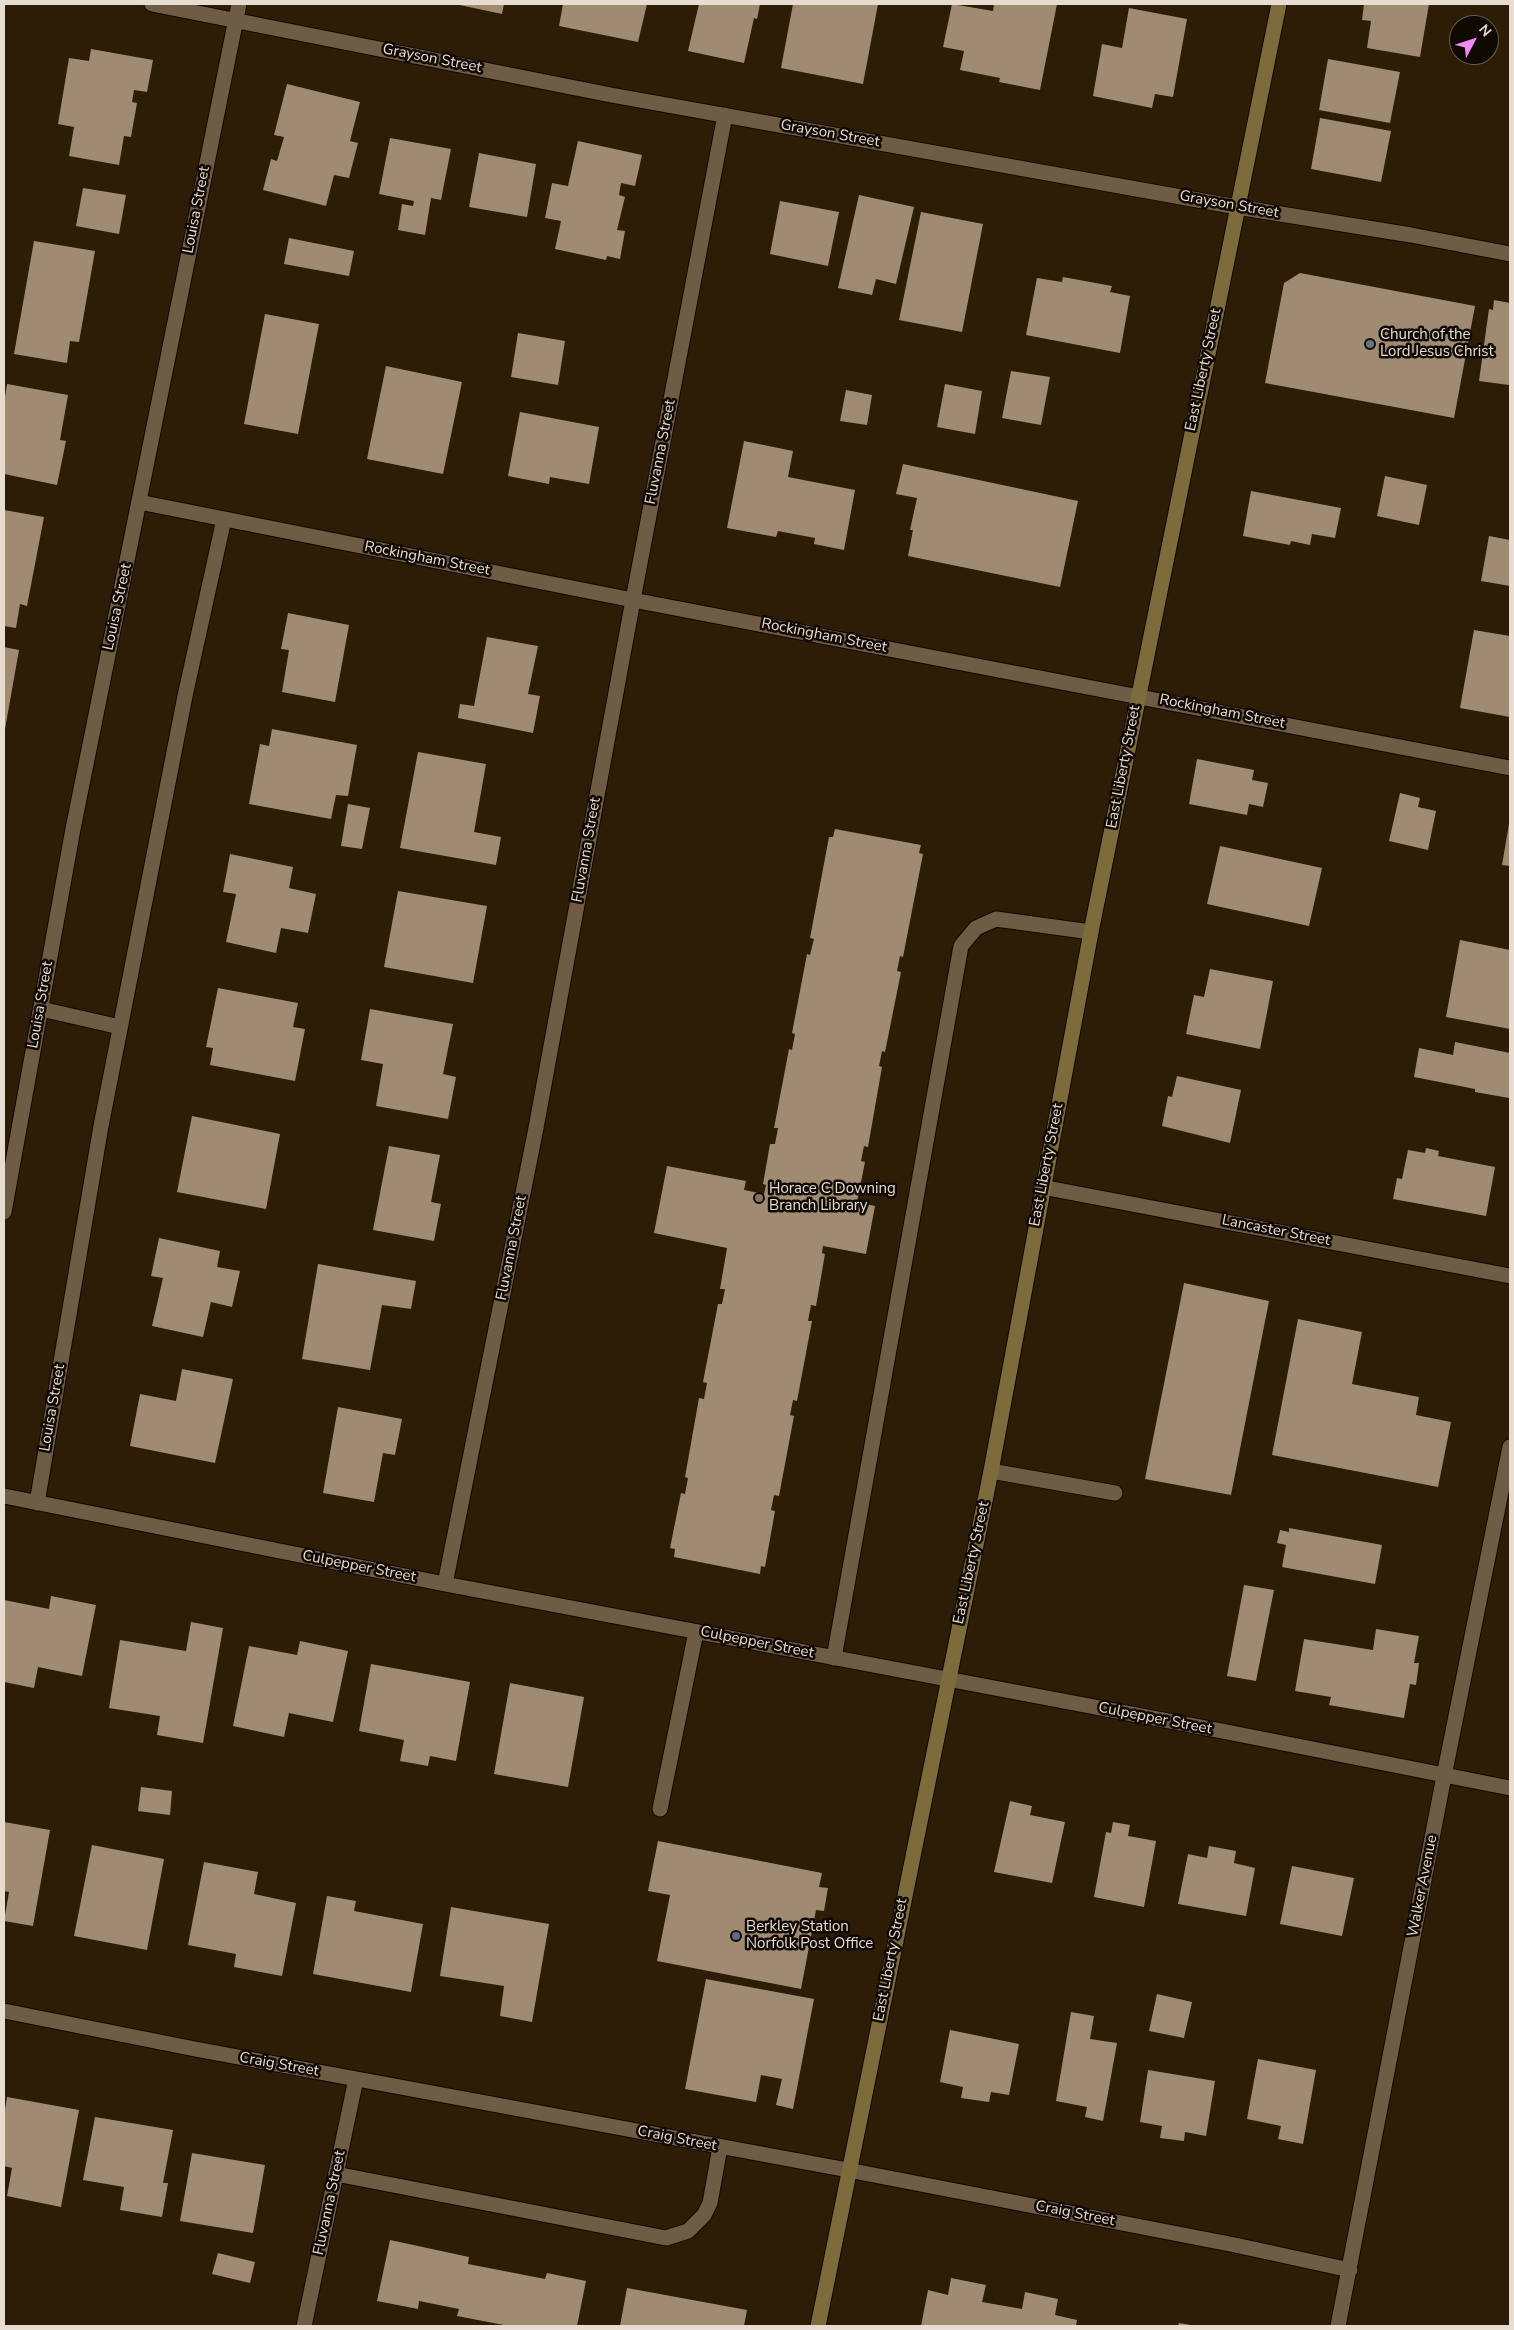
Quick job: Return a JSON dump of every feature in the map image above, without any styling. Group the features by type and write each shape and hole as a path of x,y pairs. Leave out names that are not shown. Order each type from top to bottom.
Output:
{"main road":[{"name":"East Liberty Street","path":"818,2326 848,2170 991,1471 1090,932 1279,4"}],"street":[{"name":"Grayson Street","path":"152,4 725,115 1510,254"},
{"name":"Louisa Street","path":"4,1212 73,829 238,4"},
{"name":"Fluvanna Street","path":"445,1584 536,1128 632,600 725,115"},
{"name":"Rockingham Street","path":"139,502 632,600 1510,768"},
{"name":"Louisa Street","path":"37,1503 99,1136 183,706 224,518"},
{"path":"834,1658 961,946 976,928 996,918 1090,932"},
{"path":"41,1009 120,1027"},
{"name":"Lancaster Street","path":"1042,1187 1510,1276"},
{"name":"Walker Avenue","path":"1338,2326 1510,1446"},
{"path":"991,1471 1115,1493"},
{"name":"Culpepper Street","path":"4,1496 445,1584 1227,1732 1510,1788"},
{"path":"660,1809 696,1632"},
{"name":"Craig Street","path":"4,2011 356,2079 848,2170 1235,2245 1350,2270"},
{"name":"Fluvanna Street","path":"304,2326 356,2079"},
{"path":"336,2174 666,2238 688,2231 704,2215 710,2203 720,2147"}],"building":[{"path":"455,4 504,4 502,14"},
{"path":"563,4 647,4 638,42 559,26"},
{"path":"699,4 760,4 757,19 754,18 744,63 688,51"},
{"path":"793,4 878,4 863,84 781,68"},
{"path":"952,4 993,11 994,4 1057,4 1040,90 999,82 1000,78 960,70 964,51 943,47"},
{"path":"1364,4 1429,4 1420,57 1367,48 1371,21 1362,20"},
{"path":"1129,8 1187,19 1173,97 1155,94 1152,108 1093,96 1102,44 1122,48"},
{"path":"91,49 153,60 147,92 134,90 132,102 137,103 131,137 124,136 119,165 69,156 74,127 58,124 69,58 89,61"},
{"path":"1328,59 1400,72 1390,123 1319,110"},
{"path":"287,84 360,102 350,141 358,143 349,178 334,175 326,206 263,190 271,159 277,161 284,137 274,135"},
{"path":"1320,118 1391,131 1381,182 1311,169"},
{"path":"390,138 451,149 441,200 431,198 425,235 398,230 402,204 413,206 414,201 379,194"},
{"path":"578,141 642,155 635,186 621,183 619,195 625,197 617,230 625,231 620,259 607,256 606,260 555,249 561,221 545,218 552,183 568,186"},
{"path":"479,153 536,164 527,217 469,207"},
{"path":"83,188 126,195 119,234 76,226"},
{"path":"859,195 914,207 896,284 876,279 872,295 838,288"},
{"path":"780,201 839,212 828,266 770,254"},
{"path":"921,212 983,224 962,332 899,320"},
{"path":"289,238 354,251 349,276 284,264"},
{"path":"34,241 95,251 79,342 70,341 67,363 14,354"},
{"name":"Church of the Lord Jesus Christ","path":"1300,273 1475,306 1454,418 1265,383 1284,283"},
{"path":"1063,277 1112,286 1110,292 1130,296 1120,353 1026,335 1037,278 1062,282"},
{"path":"1494,300 1510,303 1509,385 1479,381 1489,309 1493,310"},
{"path":"265,314 319,324 298,434 244,424"},
{"path":"518,333 565,341 558,385 511,377"},
{"path":"386,366 462,382 443,474 367,459"},
{"path":"1011,371 1050,377 1041,425 1002,418"},
{"path":"7,384 68,395 60,440 66,441 57,485 4,474 4,403"},
{"path":"945,384 982,391 975,434 937,427"},
{"path":"846,390 872,395 867,425 840,421"},
{"path":"520,412 599,427 589,484 550,477 549,484 508,476"},
{"path":"744,441 793,451 788,477 855,490 844,550 814,544 815,538 778,531 776,537 727,528"},
{"path":"903,464 1078,501 1060,587 908,556 913,530 910,530 917,498 896,494"},
{"path":"1385,476 1427,485 1419,525 1377,516"},
{"path":"1251,491 1341,508 1335,538 1312,534 1310,545 1291,541 1290,545 1243,536"},
{"path":"4,510 44,517 27,606 20,604 16,628 4,626"},
{"path":"1489,536 1510,540 1510,586 1481,581"},
{"path":"288,613 349,625 335,702 282,692 289,650 281,649"},
{"path":"1474,630 1510,636 1510,717 1460,708"},
{"path":"487,637 538,646 528,694 540,696 533,733 458,718 460,704 474,706"},
{"path":"4,647 19,650 5,729 4,729"},
{"path":"272,729 357,745 348,796 336,795 331,819 249,804 260,744 269,746"},
{"path":"418,752 486,764 474,832 501,837 496,865 400,848"},
{"path":"1197,759 1254,770 1252,780 1268,783 1263,807 1249,804 1247,815 1189,804"},
{"path":"1400,793 1420,798 1418,807 1436,811 1428,850 1389,841"},
{"path":"348,804 370,808 362,849 341,846"},
{"path":"1510,824 1510,866 1502,865"},
{"name":"Horace C Downing Branch Library","path":"835,829 921,845 919,853 923,854 903,957 900,956 897,971 901,972 885,1052 882,1051 879,1066 882,1067 868,1147 864,1146 861,1161 865,1162 857,1202 875,1206 866,1254 823,1246 822,1253 825,1254 816,1306 811,1305 808,1321 812,1321 797,1401 793,1400 790,1415 794,1416 779,1496 774,1495 771,1510 775,1511 765,1567 761,1566 760,1574 674,1557 675,1549 670,1548 681,1493 685,1494 688,1478 685,1477 699,1398 704,1399 707,1383 703,1382 718,1304 722,1304 725,1289 720,1289 727,1248 654,1233 667,1166 746,1181 744,1190 764,1194 766,1185 763,1184 770,1144 775,1144 778,1128 774,1128 789,1049 792,1050 795,1034 792,1033 807,954 810,955 814,939 810,938 829,837 833,837"},
{"path":"1220,846 1322,868 1309,926 1207,904"},
{"path":"230,854 293,867 289,888 316,894 308,933 281,928 276,953 226,942 236,894 223,892"},
{"path":"398,891 487,906 473,983 384,967"},
{"path":"1460,940 1510,950 1510,1029 1446,1017"},
{"path":"1210,969 1273,981 1260,1049 1186,1034 1194,995 1204,997"},
{"path":"218,988 298,1003 293,1027 305,1029 295,1081 210,1065 213,1048 206,1047"},
{"path":"370,1009 453,1024 443,1074 456,1077 448,1119 376,1106 383,1064 361,1060"},
{"path":"1455,1042 1510,1053 1509,1098 1414,1077 1419,1048 1453,1055"},
{"path":"1177,1076 1241,1090 1230,1143 1162,1126 1168,1096 1172,1097"},
{"path":"192,1116 280,1134 266,1209 177,1192"},
{"path":"389,1146 440,1155 431,1202 441,1204 434,1241 373,1230"},
{"path":"1426,1148 1439,1151 1438,1156 1495,1167 1486,1216 1393,1199 1397,1178 1402,1179 1408,1150 1425,1153"},
{"path":"159,1238 220,1251 217,1267 240,1271 232,1307 211,1302 203,1337 152,1326 163,1278 151,1276"},
{"path":"318,1264 416,1281 411,1309 382,1305 370,1370 302,1359"},
{"path":"1184,1283 1269,1301 1231,1495 1145,1479"},
{"path":"1298,1319 1362,1332 1352,1384 1419,1397 1416,1415 1451,1422 1438,1487 1272,1455"},
{"path":"182,1369 233,1379 215,1463 130,1446 140,1394 176,1401"},
{"path":"338,1407 402,1419 395,1455 383,1453 374,1502 323,1493"},
{"path":"1289,1528 1382,1545 1375,1584 1282,1567 1286,1545 1277,1543 1280,1530 1289,1532"},
{"path":"1244,1585 1274,1590 1256,1681 1227,1676"},
{"path":"51,1596 96,1605 82,1676 38,1667 34,1688 4,1682 4,1600 49,1609"},
{"path":"191,1622 223,1628 203,1743 157,1735 160,1716 109,1708 120,1640 186,1651"},
{"path":"1376,1629 1419,1636 1414,1663 1419,1663 1416,1685 1410,1684 1404,1718 1329,1705 1331,1697 1295,1691 1304,1639 1373,1650"},
{"path":"300,1641 348,1651 333,1722 289,1713 284,1737 233,1726 249,1646 297,1655"},
{"path":"371,1664 470,1682 456,1761 430,1756 428,1766 400,1761 404,1740 359,1731"},
{"path":"510,1683 584,1697 568,1787 494,1774"},
{"path":"141,1787 172,1791 170,1815 138,1811"},
{"path":"1010,1801 1032,1806 1030,1815 1065,1822 1052,1883 994,1872"},
{"path":"4,1822 50,1830 33,1926 4,1921 9,1892 4,1891"},
{"path":"1113,1822 1130,1825 1128,1836 1156,1841 1144,1907 1094,1897 1106,1832 1111,1833"},
{"name":"Berkley Station Norfolk Post Office","path":"658,1841 822,1873 819,1887 828,1888 824,1911 816,1910 801,1989 657,1961 670,1895 648,1891"},
{"path":"92,1845 164,1859 147,1950 74,1936"},
{"path":"1209,1846 1236,1851 1234,1863 1255,1868 1246,1916 1178,1904 1188,1854 1207,1858"},
{"path":"204,1862 258,1872 254,1894 296,1903 282,1976 234,1967 236,1954 188,1945"},
{"path":"1292,1866 1354,1878 1342,1936 1280,1924"},
{"path":"327,1896 356,1901 354,1911 423,1924 411,1992 313,1974"},
{"path":"451,1907 549,1924 532,2022 500,2016 504,1986 440,1976"},
{"path":"706,1979 814,1999 793,2109 776,2105 782,2079 761,2075 756,2102 685,2089"},
{"path":"1157,1994 1192,2002 1184,2038 1149,2031"},
{"path":"1071,2012 1094,2016 1090,2039 1117,2043 1103,2121 1085,2117 1087,2107 1056,2101"},
{"path":"950,2030 1019,2044 1009,2095 991,2092 989,2102 961,2098 963,2087 940,2082"},
{"path":"1258,2059 1316,2070 1303,2144 1278,2139 1281,2126 1247,2119"},
{"path":"1148,2070 1215,2081 1206,2136 1185,2132 1184,2141 1160,2138 1162,2126 1140,2122"},
{"path":"7,2097 79,2110 61,2207 7,2196 12,2168 4,2166 4,2116"},
{"path":"95,2117 173,2130 163,2183 168,2183 162,2217 120,2210 124,2187 83,2180"},
{"path":"192,2153 265,2165 253,2233 180,2221"},
{"path":"390,2240 469,2257 468,2264 545,2279 547,2273 586,2281 577,2326 509,2326 457,2316 459,2309 419,2301 418,2309 377,2301"},
{"path":"218,2253 255,2262 250,2283 212,2274"},
{"path":"951,2278 986,2285 982,2302 1022,2309 1025,2292 1058,2299 1055,2315 1077,2320 1076,2326 921,2326 928,2290 948,2295"},
{"path":"627,2288 747,2310 744,2326 620,2326"},
{"path":"1179,2323 1191,2325 1191,2326 1178,2326"}],"place":[{"name":"Church of the Lord Jesus Christ","path":"1370,344"},
{"name":"Horace C Downing Branch Library","path":"759,1198"},
{"name":"Berkley Station Norfolk Post Office","path":"736,1936"}]}
